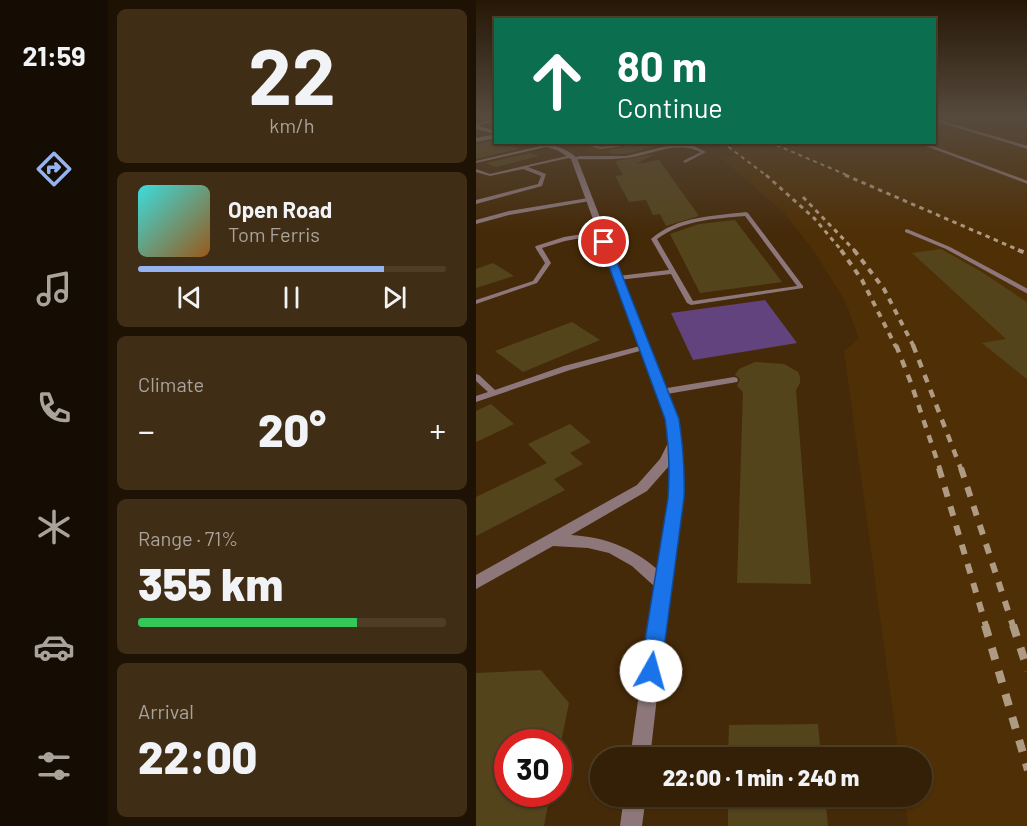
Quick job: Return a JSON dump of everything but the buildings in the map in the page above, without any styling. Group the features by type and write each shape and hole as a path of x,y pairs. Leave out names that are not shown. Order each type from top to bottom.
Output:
{"street":[{"path":"572,157 672,419 675,441 676,498 662,584 641,747"},
{"path":"476,583 642,488 666,461 675,441"},
{"path":"551,541 592,541 615,549 640,562 662,584"},
{"path":"631,826 634,807"}],"lane":[{"path":"476,162 504,156"},
{"path":"476,179 572,157 629,156"},
{"path":"685,162 697,156"},
{"path":"954,156 1028,183"},
{"path":"476,202 540,184 544,175 523,167"},
{"path":"476,170 490,175"},
{"path":"476,222 520,211 588,200"},
{"path":"746,214 801,287 691,303 672,272 654,239 666,229 694,220 746,214"},
{"path":"907,231 948,248 1028,292"},
{"path":"476,302 535,282 548,263 539,247 564,239 601,233"},
{"path":"618,278 672,272"},
{"path":"764,285 770,292"},
{"path":"727,289 732,297"},
{"path":"476,399 566,368 644,347"},
{"path":"476,377 493,392"},
{"path":"661,392 734,380"}],"shaded area":[{"path":"732,156 1027,156 1027,826 908,826 905,807 932,807 932,747 898,747 844,351 859,339 846,303 814,251 784,213 721,158"},
{"path":"765,300 797,343 693,360 671,313"}],"railway":[{"path":"740,156 767,176"},
{"path":"801,156 849,176"},
{"path":"766,175 814,218 842,251"},
{"path":"845,175 1021,251"},
{"path":"803,197 855,251"},
{"path":"841,250 862,280 896,347"},
{"path":"854,250 884,289 913,345"},
{"path":"1018,250 1028,254"},
{"path":"896,345 940,469"},
{"path":"913,345 961,469"},
{"path":"939,468 986,626"},
{"path":"961,468 1013,626"},
{"path":"985,625 1028,770"},
{"path":"1013,625 1028,671"}],"route":[{"path":"604,242 672,419 675,441 676,498 651,671"}]}
